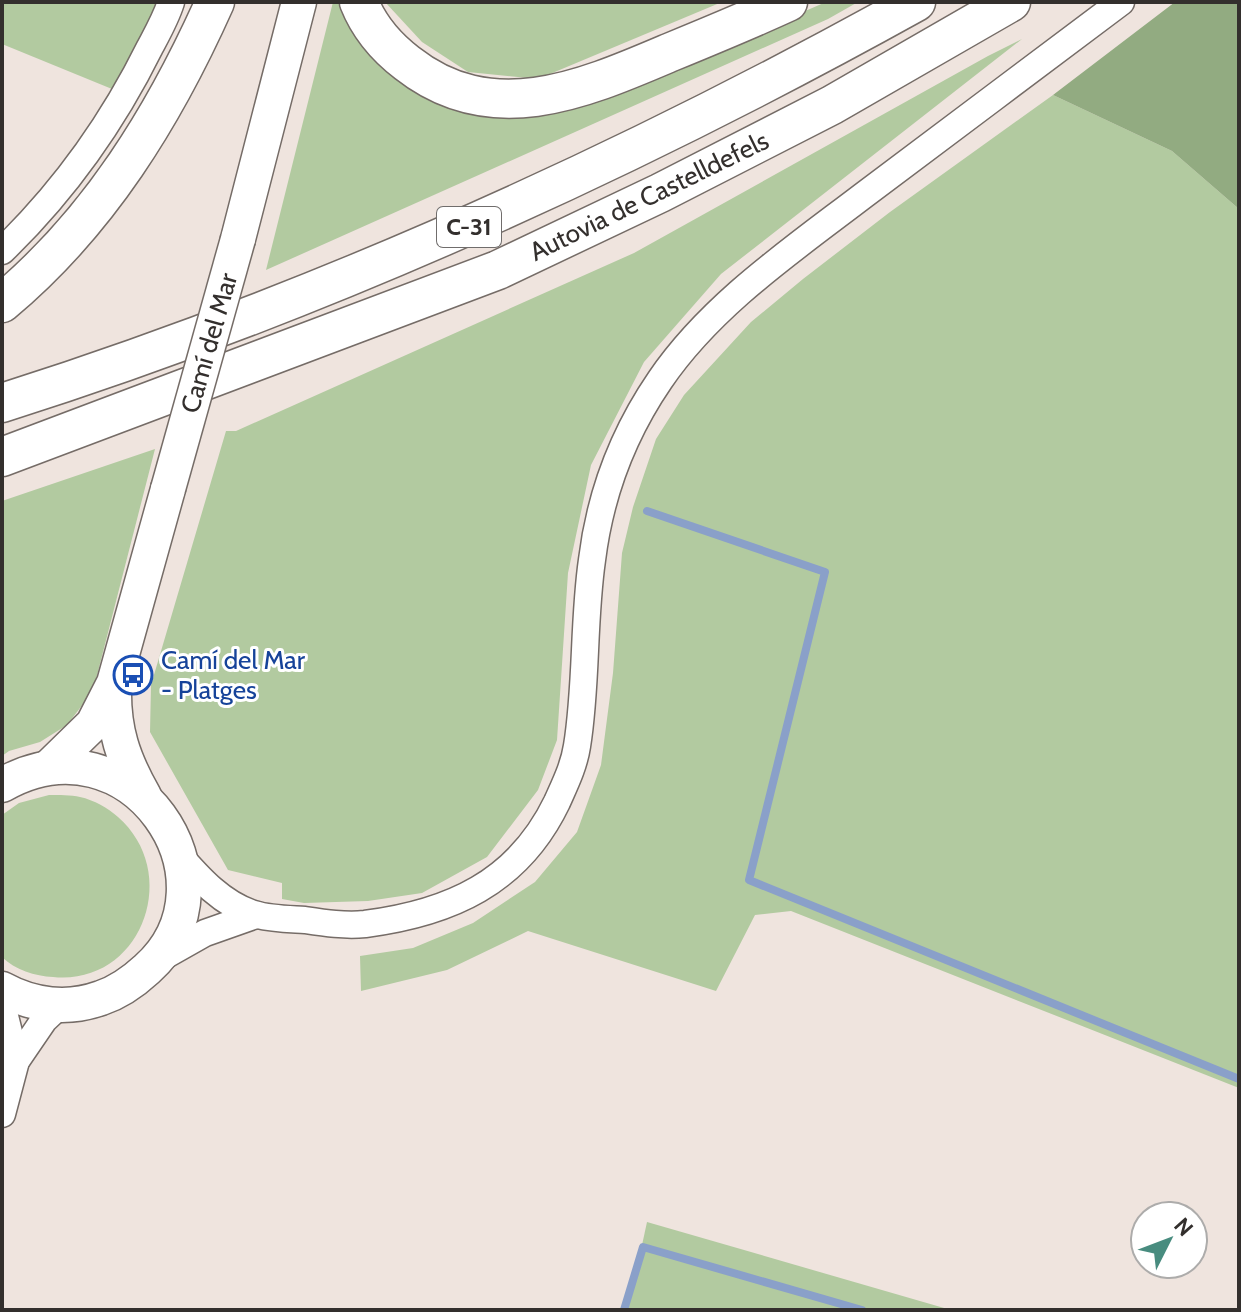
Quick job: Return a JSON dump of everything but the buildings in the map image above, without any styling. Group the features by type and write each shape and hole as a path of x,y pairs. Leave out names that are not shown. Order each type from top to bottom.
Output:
{"highway":[{"path":"2,303 99,204 134,154 189,60 215,2"},
{"path":"359,2 375,31 415,70 454,90 505,100 540,98 605,81 788,2"},
{"name":"Autovia de Castelldefels","path":"2,403 70,382 271,309 473,225 636,150 916,2"},
{"name":"Autovia de Castelldefels","path":"12,457 498,270 660,193 832,105 1011,2"}],"main road":[{"name":"Camí del Mar","path":"49,767 93,724 114,683 238,239 299,2"},
{"name":"Camí del Mar","path":"114,683 114,717 130,773 166,825 178,854"},
{"path":"2,785 16,777 49,767 72,765 92,769 130,786 145,798"},
{"path":"2,989 30,1001 60,1005 86,1003 112,995 156,961 174,932 179,918 182,881 178,854"}],"street":[{"path":"2,251 27,227 63,183 126,96 171,2"},
{"path":"178,854 208,886 241,909 256,915 351,926 400,919 440,908 487,885 511,868 546,824 570,775 581,717 591,563 603,499 628,435 660,379 712,319 745,289 826,224 1121,2"},
{"path":"156,961 205,933 256,915"},
{"path":"2,1004 16,1061"},
{"path":"2,1114 16,1061 44,1020 60,1005"}],"green space":[{"path":"2,2 163,2 112,89 2,44"},
{"path":"333,2 341,2 437,101 692,60 826,2 858,2 828,19 266,270"},
{"path":"385,2 722,2 538,79 468,72 422,42"},
{"path":"1175,2 1239,2 1239,209 1172,151 1053,95"},
{"path":"1022,39 721,274 644,362 591,465 568,573 557,740 538,790 487,857 422,893 368,901 304,903 282,899 282,883 228,870 150,732 151,685 226,431 236,431 634,253"},
{"path":"1053,95 1172,151 1239,209 1239,1088 791,911 755,915 716,991 528,931 447,970 361,991 360,956 413,948 473,923 535,882 577,832 601,765 613,673 622,553 633,507 656,439 684,395 751,322 803,279"},
{"path":"155,449 93,691 67,725 40,742 2,756 2,501"},
{"path":"49,795 80,797 110,810 137,841 148,867 149,895 143,922 129,945 109,964 84,975 39,975 19,969 2,957 2,815 19,803"},
{"path":"647,1222 951,1310 628,1310"}],"waterway":[{"path":"647,511 825,572 749,880 1239,1079"},
{"path":"624,1310 643,1247 862,1310"}],"place":[{"name":"Camí del Mar - Platges","path":"133,675"}]}
